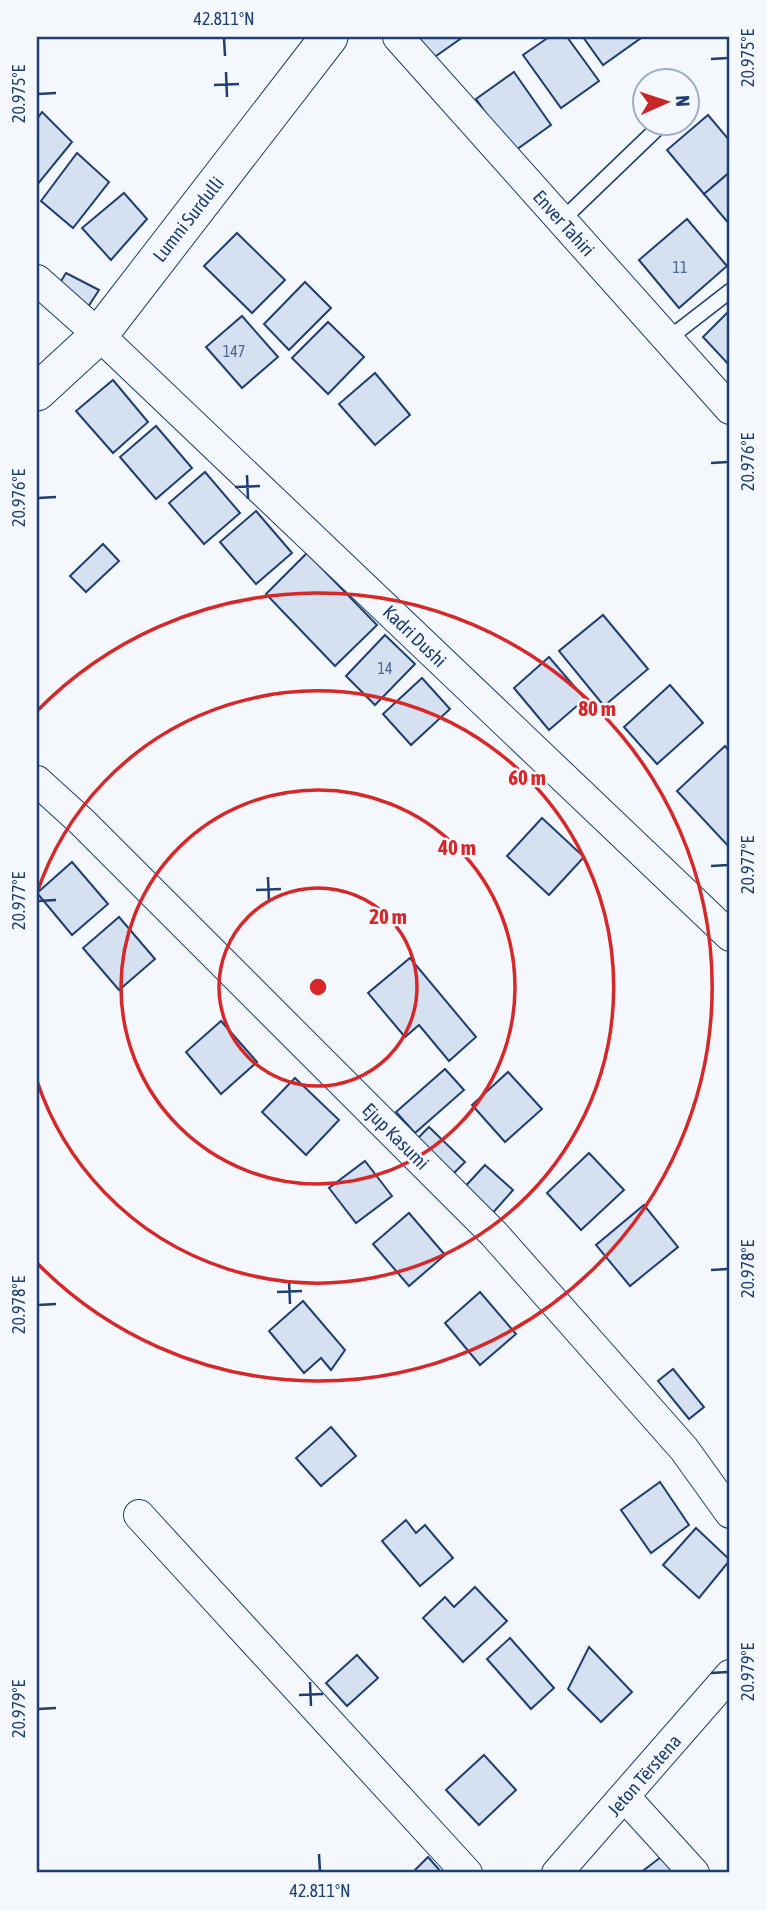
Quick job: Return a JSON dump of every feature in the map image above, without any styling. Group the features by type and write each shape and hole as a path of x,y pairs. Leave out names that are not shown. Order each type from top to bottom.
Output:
{"street":[{"name":"Lumni Surdulli","path":"37,392 99,335 329,37"},
{"name":"Enver Tahiri","path":"398,37 730,409"},
{"name":"Kadri Dushi","path":"37,281 99,335 730,936"},
{"name":"Ejup Kasumi","path":"37,781 81,821 494,1234 684,1449 730,1513"},
{"path":"139,1515 467,1873"},
{"name":"Jeton Tërstena","path":"557,1873 730,1675"},
{"path":"625,1797 694,1873"}],"lane":[{"path":"562,220 649,136"},
{"path":"668,339 730,292"}],"building":[{"path":"408,37 463,37 426,63"},
{"path":"549,37 567,37 599,81 561,108 523,55"},
{"path":"583,37 640,37 641,38 603,65"},
{"path":"514,72 551,125 513,152 476,99"},
{"path":"42,112 72,142 37,185 37,119"},
{"path":"708,115 730,141 730,172 704,194 667,150 683,136 700,136 700,122"},
{"path":"77,153 109,182 73,228 41,201"},
{"path":"730,172 730,225 704,194"},
{"path":"124,193 147,219 111,260 82,228"},
{"path":"687,219 727,266 679,308 639,260"},
{"path":"237,233 285,280 252,313 204,266"},
{"path":"66,273 99,290 88,307 58,286"},
{"path":"305,282 331,308 289,350 264,324"},
{"path":"730,310 730,366 703,337"},
{"path":"242,316 278,357 242,388 206,347"},
{"path":"328,322 364,357 328,394 292,358"},
{"path":"375,373 410,415 375,445 339,404"},
{"path":"113,380 148,422 113,453 76,411"},
{"path":"156,426 192,468 156,499 120,457"},
{"path":"205,472 240,513 204,544 169,503"},
{"path":"256,511 292,553 256,584 220,542"},
{"path":"103,544 119,561 86,592 70,576"},
{"path":"307,553 377,625 335,666 266,594"},
{"path":"603,615 648,669 604,706 559,651"},
{"path":"385,635 415,664 375,705 346,676"},
{"path":"549,657 585,699 549,730 514,688"},
{"path":"422,678 450,709 411,745 383,714"},
{"path":"670,685 703,723 657,764 624,727"},
{"path":"725,746 730,752 730,848 677,791"},
{"path":"542,818 584,857 549,895 507,856"},
{"path":"72,862 108,904 72,935 37,893"},
{"path":"119,917 155,959 119,990 83,948"},
{"path":"410,958 476,1037 449,1061 419,1025 405,1037 368,993"},
{"path":"221,1021 257,1062 221,1094 186,1052"},
{"path":"445,1069 464,1090 415,1133 396,1112"},
{"path":"508,1072 542,1109 505,1142 472,1105"},
{"path":"295,1078 339,1120 306,1155 262,1112"},
{"path":"429,1127 465,1162 453,1174 417,1139"},
{"path":"589,1153 624,1190 581,1230 547,1193"},
{"path":"365,1161 392,1196 356,1223 329,1188"},
{"path":"485,1165 513,1190 490,1216 461,1191"},
{"path":"644,1205 678,1247 630,1286 596,1245"},
{"path":"409,1213 445,1255 409,1286 373,1244"},
{"path":"480,1292 516,1334 480,1365 445,1323"},
{"path":"303,1301 345,1350 331,1370 321,1358 304,1373 269,1331"},
{"path":"673,1369 704,1407 689,1419 658,1381"},
{"path":"331,1427 356,1456 321,1486 296,1458"},
{"path":"660,1482 689,1525 651,1553 621,1510"},
{"path":"406,1520 416,1533 425,1525 453,1558 420,1586 382,1541"},
{"path":"696,1528 730,1560 699,1598 663,1565"},
{"path":"475,1587 507,1621 463,1662 423,1618 445,1597 454,1607"},
{"path":"510,1638 554,1688 531,1709 487,1659"},
{"path":"589,1647 632,1692 601,1722 568,1689"},
{"path":"357,1655 378,1678 347,1706 326,1683"},
{"path":"484,1755 516,1790 479,1825 446,1790"},
{"path":"428,1857 442,1873 412,1873"},
{"path":"661,1857 675,1873 640,1873"}]}
